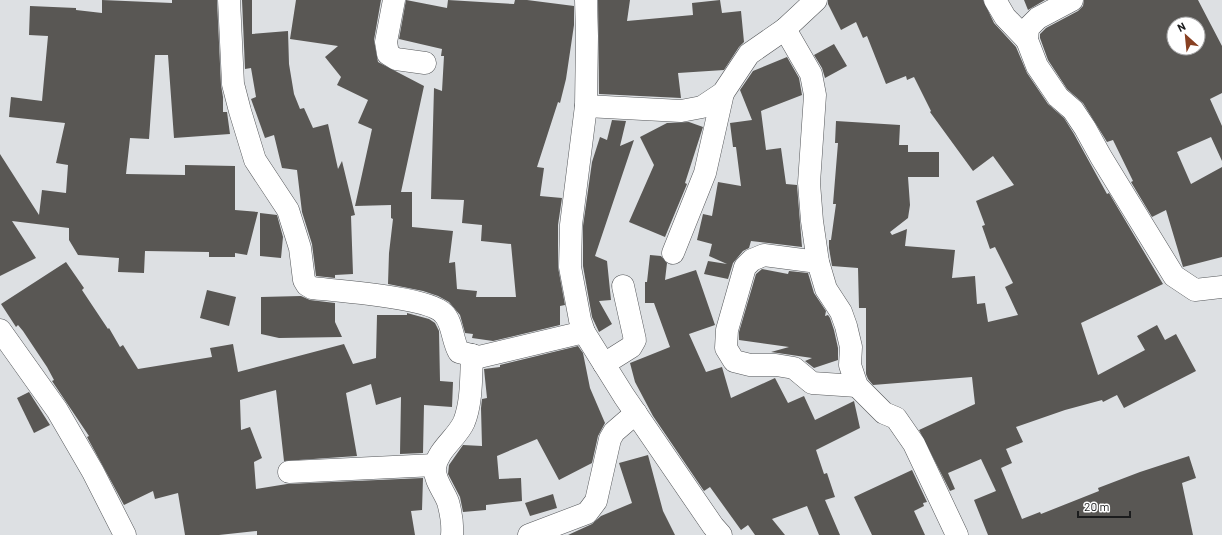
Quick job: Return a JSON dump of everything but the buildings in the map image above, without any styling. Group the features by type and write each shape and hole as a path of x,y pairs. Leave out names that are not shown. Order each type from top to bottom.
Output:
{"street":[{"path":"229,0 233,84 240,111 255,160 288,210 300,248 304,280 307,285 312,288 388,297 435,306 445,314 459,352 479,357 584,332"},
{"path":"394,0 386,42 388,54 396,59 425,63"},
{"path":"586,0 586,106 571,225 570,267 577,306 584,332 604,364 713,526 721,535"},
{"path":"673,253 705,173 723,93 749,54 785,29 816,0"},
{"path":"995,0 1005,17 1027,40 1037,66 1058,97 1073,110 1085,128 1174,276 1196,290 1222,287"},
{"path":"1027,40 1028,28 1038,18 1072,0"},
{"path":"785,29 811,74 815,95 810,183 812,221 818,262 826,290 841,312 846,326 851,347 850,365 857,386 884,413 896,418 914,444 957,535"},
{"path":"586,106 681,111 702,107 723,93"},
{"path":"818,262 764,255 752,260 745,267 727,330 726,348 734,361 750,365 776,365 794,368 812,384 857,386"},
{"path":"604,364 631,347 635,340 623,286"},
{"path":"0,330 57,410 93,472 125,535"},
{"path":"452,535 453,526 448,502 434,474 435,466 464,422 470,391 472,355"},
{"path":"529,535 587,513 593,508 596,501 610,439 614,432 636,413"},
{"path":"289,472 435,466"}]}
